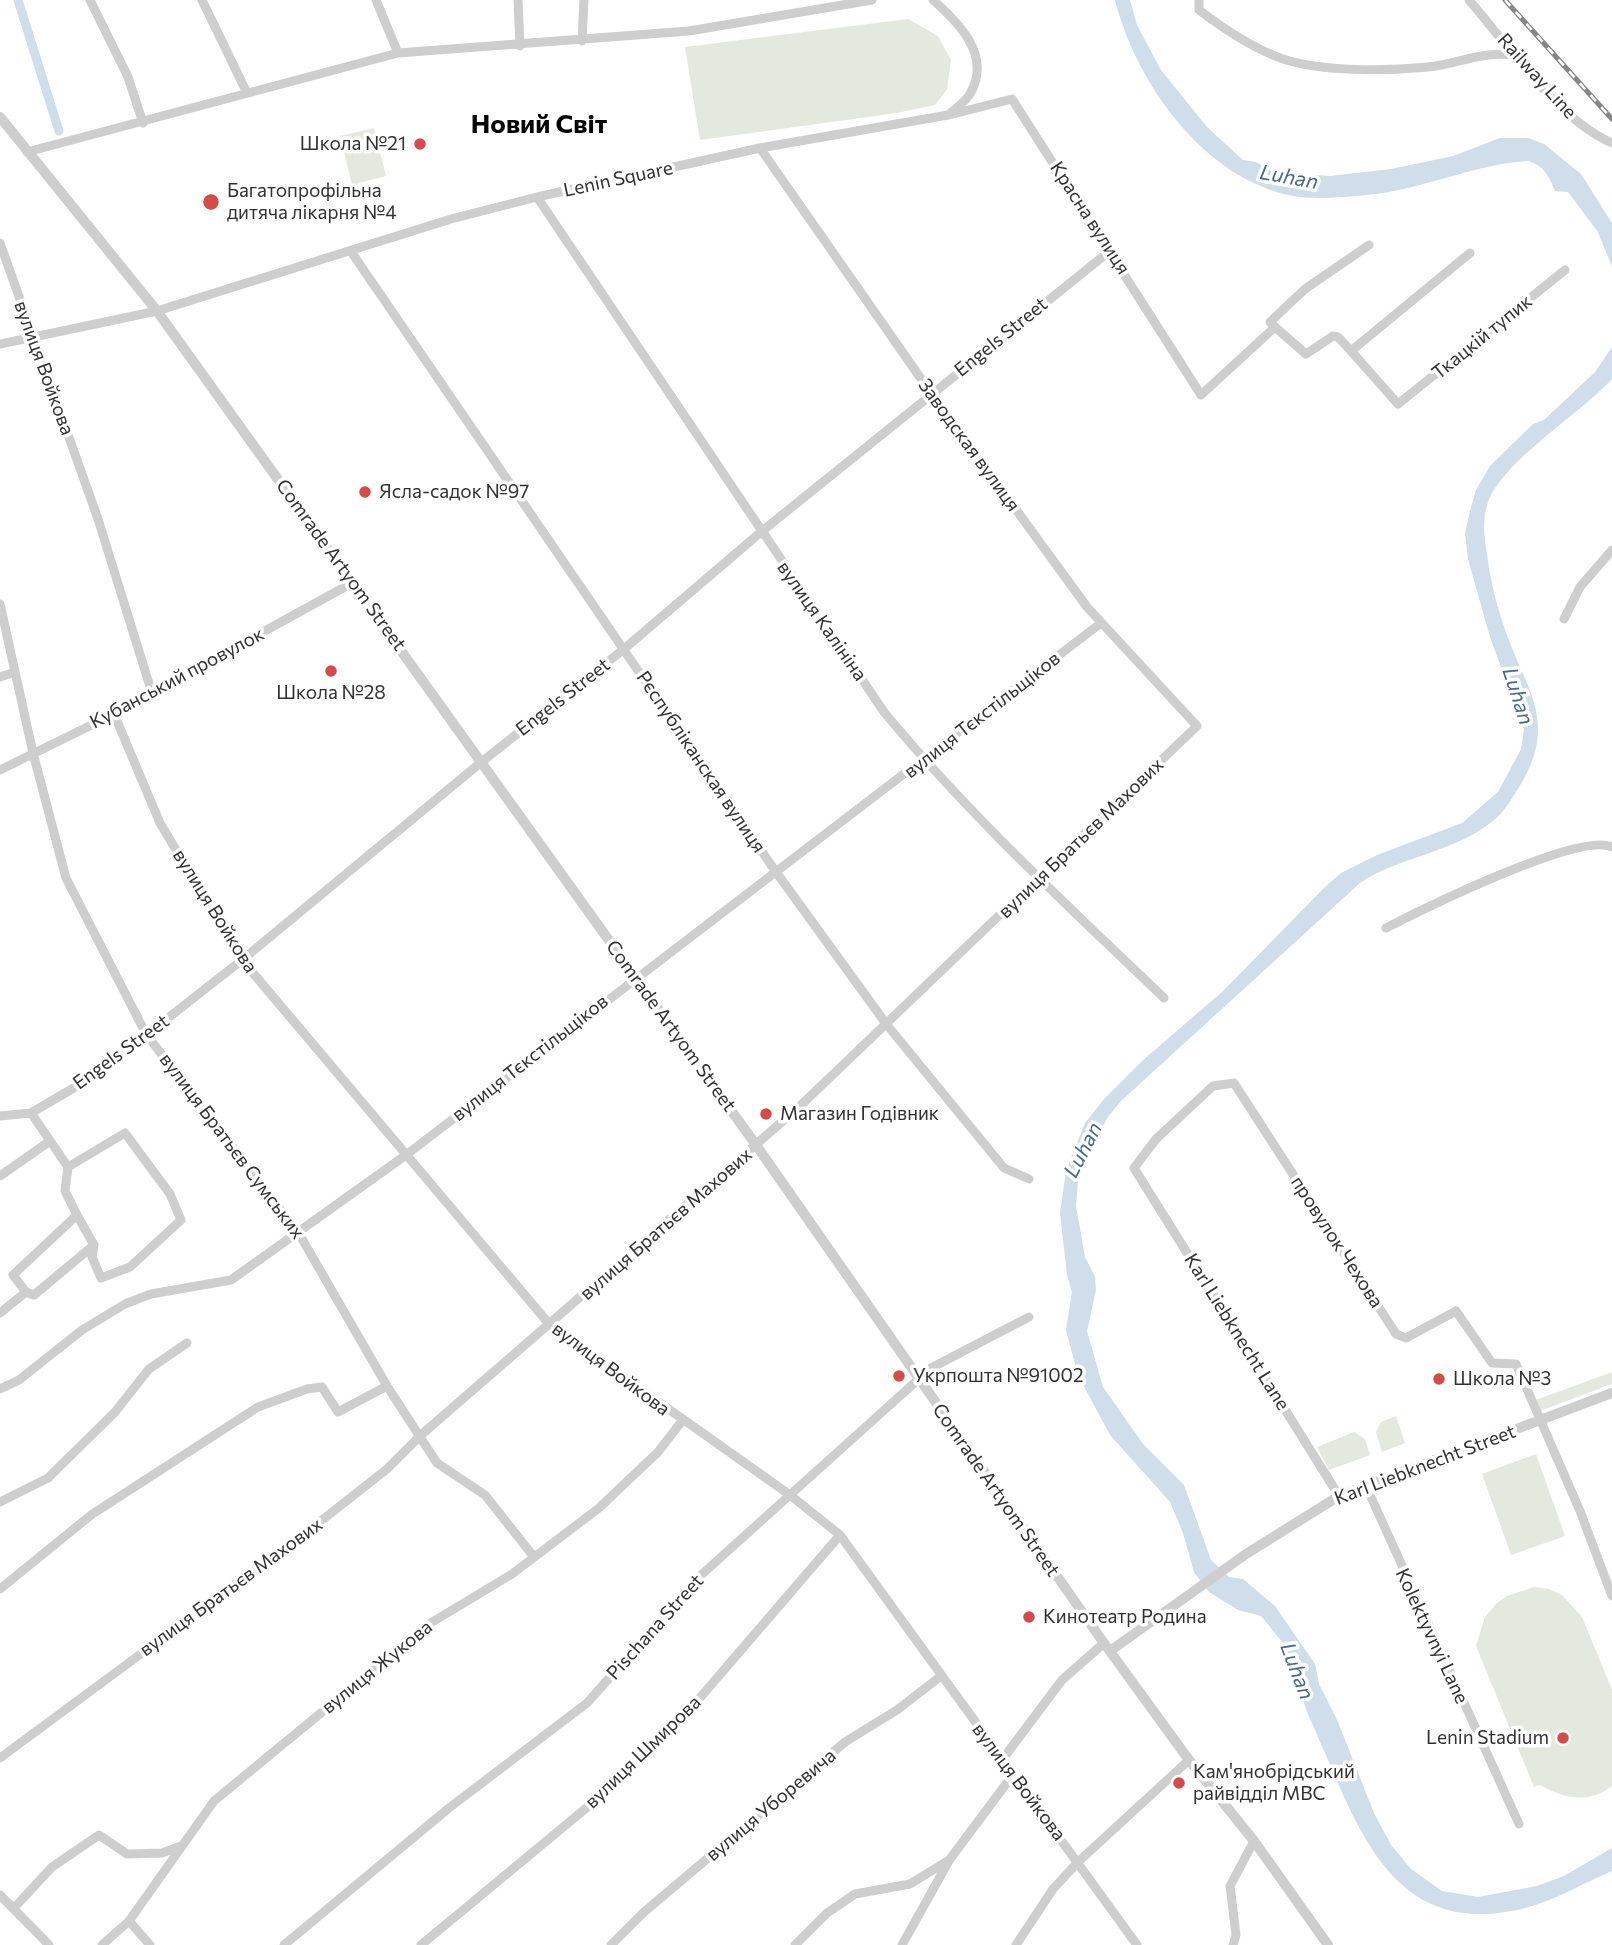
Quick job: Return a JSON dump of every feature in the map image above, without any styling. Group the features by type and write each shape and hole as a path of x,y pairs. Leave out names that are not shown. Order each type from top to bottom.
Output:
{"street":[{"path":"90,0 128,76 143,123"},
{"path":"202,0 247,93"},
{"path":"376,0 398,54"},
{"path":"518,0 520,46"},
{"path":"582,41 584,0"},
{"path":"27,152 398,54 582,41 689,30 872,0"},
{"path":"933,0 950,15 978,56 977,76 971,94 948,115"},
{"path":"1199,0 1199,10 1236,35 1281,58 1304,64 1381,69 1430,66 1501,52 1518,56"},
{"name":"Railway Line","path":"1469,0 1589,132 1612,143"},
{"name":"Красна вулиця","path":"948,115 1012,99 1111,250 1201,395 1275,327"},
{"name":"Lenin Square","path":"0,344 158,311 352,253 451,219 537,197 760,148 948,115"},
{"name":"Comrade Artyom Street","path":"0,117 158,311 756,1145 1107,1647 1189,1760 1254,1841 1328,1945"},
{"name":"Заводская вулиця","path":"760,148 931,393 1101,623 1197,726"},
{"name":"вулиця Калініна","path":"537,197 884,712 924,760 1039,878 1164,998"},
{"name":"вулиця Войкова","path":"0,243 98,519 152,693"},
{"path":"1369,245 1305,289 1270,322 1306,354 1333,336 1338,337 1352,351 1470,253"},
{"name":"Engels Street","path":"0,1116 31,1113 94,1076 242,960 483,761 624,649 761,532 931,393 1111,250"},
{"name":"Рєспубліканская вулиця","path":"352,253 776,872 887,1025 1004,1168 1029,1179"},
{"name":"Ткацкій тупик","path":"1352,351 1398,404 1565,270"},
{"path":"1564,619 1580,587 1612,550"},
{"name":"Кубанський провулок","path":"0,770 114,714 352,583"},
{"name":"вулиця Братьєв Сумських","path":"0,604 33,754 66,878 146,1034 298,1232 387,1385 437,1463 485,1495 534,1557"},
{"name":"вулиця Тєкстільщіков","path":"0,1390 19,1380 82,1330 125,1304 151,1294 230,1280 406,1155 635,977 1101,623"},
{"path":"0,677 15,672"},
{"name":"вулиця Войкова","path":"114,714 160,823 242,960 550,1325 682,1422 790,1495 840,1535 1137,1945"},
{"name":"вулиця Братьєв Махових","path":"0,1758 387,1469 421,1435 756,1145 887,1025 1197,726"},
{"path":"1386,928 1490,876 1588,846 1612,847"},
{"name":"провулок Чехова","path":"1134,1168 1156,1139 1213,1086 1234,1083 1396,1334 1406,1338 1456,1311 1492,1363 1516,1364 1542,1420"},
{"path":"31,1113 68,1167 65,1191 94,1245 92,1256 101,1278 130,1268 181,1220 170,1194 125,1133 68,1167"},
{"path":"0,1176 50,1141"},
{"name":"Karl Liebknecht Lane","path":"1134,1168 1339,1496"},
{"path":"77,1215 13,1275 26,1292 34,1295 94,1245"},
{"path":"0,1313 26,1292"},
{"name":"Pischana Street","path":"284,1945 449,1808 586,1703 700,1576 931,1368 1030,1317"},
{"path":"0,1502 48,1478 115,1412 149,1369 187,1343"},
{"path":"0,1589 90,1515 258,1407 321,1387 338,1412 387,1385"},
{"name":"Karl Liebknecht Street","path":"1107,1647 1159,1617 1282,1531 1339,1496 1612,1393"},
{"path":"1542,1420 1612,1596"},
{"name":"вулиця Жукова","path":"102,1945 129,1921 214,1801 418,1632 534,1557 599,1508 658,1452 682,1422"},
{"name":"Kolektyvnyi Lane","path":"1366,1486 1519,1824"},
{"name":"вулиця Шмирова","path":"421,1945 608,1790 686,1714 840,1535"},
{"path":"1002,1760 1062,1680 1107,1647"},
{"name":"вулиця Уборевича","path":"614,1944 643,1913 845,1742 897,1710 941,1676"},
{"path":"1016,1945 1054,1889 1079,1862 1189,1760"},
{"path":"902,1945 950,1859 1012,1776"},
{"path":"14,1908 52,1867 99,1835 127,1854 162,1853 182,1845"},
{"path":"1233,1945 1236,1935 1230,1886 1254,1841"},
{"path":"795,1945 827,1913 855,1894 910,1884 950,1859"},
{"path":"0,1895 49,1945"},
{"path":"129,1921 150,1945"}],"shaded area":[{"path":"908,19 938,36 951,60 947,89 935,105 897,113 700,140 685,47"},
{"path":"374,128 386,176 352,185 340,136"},
{"path":"1612,1372 1612,1384 1540,1411 1536,1400"},
{"path":"1396,1416 1405,1443 1382,1452 1376,1432 1381,1422"},
{"path":"1354,1432 1365,1439 1370,1455 1329,1470 1317,1447"},
{"path":"1536,1454 1565,1536 1511,1555 1482,1474"},
{"name":"Lenin Stadium","path":"1534,1587 1549,1589 1562,1595 1582,1617 1612,1690 1612,1786 1595,1795 1577,1798 1559,1794 1540,1785 1534,1787 1476,1646 1485,1617 1496,1604 1507,1596"}],"water":[{"name":"Luhan","path":"1115,0 1130,0 1137,25 1161,70 1207,127 1243,160 1256,162 1273,172 1330,176 1391,169 1453,156 1500,138 1528,138 1544,144 1581,174 1612,223 1612,267 1598,232 1568,192 1555,191 1542,169 1528,161 1488,167 1387,192 1330,198 1293,196 1261,186 1231,170 1203,148 1178,123 1157,94 1125,32"},
{"name":"Luhan","path":"1612,347 1612,379 1509,470 1497,486 1486,509 1484,534 1494,591 1538,721 1533,760 1513,797 1498,816 1463,840 1393,866 1360,883 1121,1101 1108,1117 1086,1156 1078,1181 1076,1206 1085,1257 1095,1277 1096,1290 1087,1331 1103,1387 1143,1444 1184,1485 1211,1560 1229,1577 1243,1579 1275,1606 1315,1664 1319,1684 1338,1722 1374,1813 1391,1845 1411,1869 1442,1891 1478,1897 1537,1886 1564,1876 1612,1848 1612,1871 1540,1904 1481,1914 1442,1908 1410,1891 1384,1866 1363,1834 1345,1798 1293,1673 1278,1649 1283,1643 1261,1616 1238,1610 1209,1592 1194,1572 1183,1533 1170,1502 1110,1435 1078,1375 1066,1330 1072,1292 1067,1275 1060,1213 1066,1171 1085,1123 1105,1098 1142,1061 1222,992 1341,873 1377,855 1462,823 1498,792 1521,749 1524,730 1490,637 1468,559 1465,533 1470,511 1476,490 1490,466 1533,424 1544,420 1595,372"}],"waterway":[{"path":"18,0 59,131"}],"railway":[{"path":"1505,0 1612,119"}],"place":[{"name":"Школа №21","path":"420,144"},
{"name":"Багатопрофільна дитяча лікарня №4","path":"211,202"},
{"name":"Ясла-садок №97","path":"365,492"},
{"name":"Школа №28","path":"331,671"},
{"name":"Магазин Годівник","path":"766,1114"},
{"name":"Укрпошта №91002","path":"899,1376"},
{"name":"Школа №3","path":"1439,1379"},
{"name":"Кинотеатр Родина","path":"1029,1617"},
{"name":"Lenin Stadium","path":"1563,1738"},
{"name":"Кам'янобрідський райвідділ МВС","path":"1179,1783"}],"district":[{"name":"Новий Світ","path":"539,124"}]}
